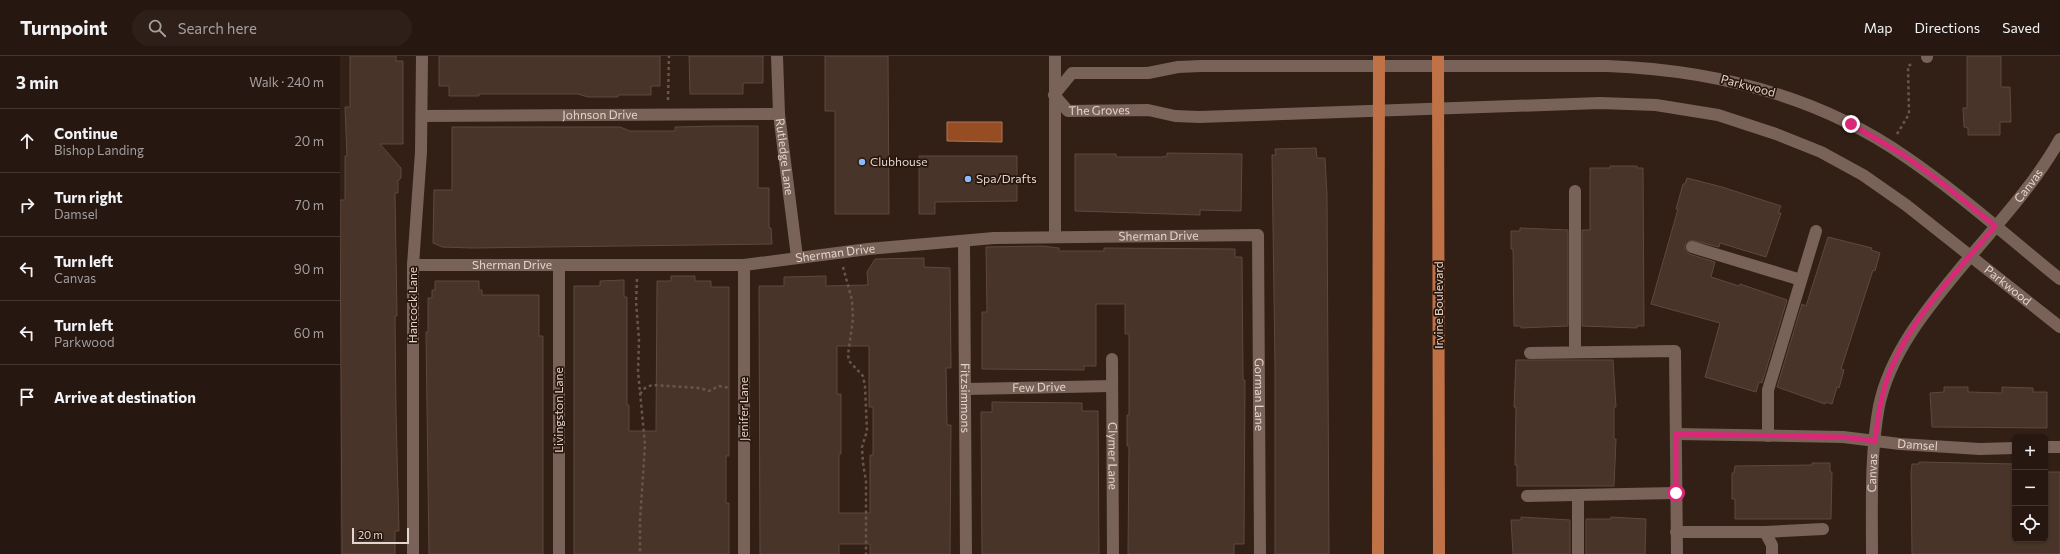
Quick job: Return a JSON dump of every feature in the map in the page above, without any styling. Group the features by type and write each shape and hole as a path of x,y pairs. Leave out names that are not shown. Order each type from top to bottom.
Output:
{"main road":[{"path":"1378,554 1379,61"},
{"name":"Irvine Boulevard","path":"1438,61 1439,554"}],"street":[{"name":"Hancock Lane","path":"413,554 413,265 421,152 422,56"},
{"name":"Rutledge Lane","path":"777,56 779,114 797,257"},
{"path":"1055,56 1055,236"},
{"name":"The Groves","path":"1379,61 1178,66 1148,73 1072,73 1054,95 1068,111 1148,110 1175,116 1199,117 1439,109"},
{"name":"Parkwood","path":"1379,61 1438,61 1654,68 1722,78 1791,98 1851,124 1890,147 1942,183 2060,279"},
{"name":"Parkwood","path":"1439,109 1600,102 1656,105 1718,115 1776,134 1827,155 1900,200 2060,327"},
{"name":"Johnson Drive","path":"422,116 779,114"},
{"name":"Canvas","path":"1872,554 1872,464 1879,405 1893,364 1914,326 1995,226 2048,158 2060,139"},
{"path":"1575,190 1575,352"},
{"path":"1768,436 1768,390 1816,231"},
{"name":"Sherman Drive","path":"413,265 744,265 840,252 994,238 1055,236 1258,235"},
{"name":"Gorman Lane","path":"1258,235 1260,554"},
{"name":"Fitzsimmons","path":"964,241 966,554"},
{"path":"1692,247 1801,280"},
{"name":"Livingston Lane","path":"559,265 559,554"},
{"name":"Jenifer Lane","path":"744,265 744,554"},
{"path":"1530,353 1675,351 1677,554"},
{"name":"Clymer Lane","path":"1112,359 1113,554"},
{"name":"Few Drive","path":"966,389 1112,386"},
{"name":"Damsel","path":"1676,434 1843,437 1900,444 2012,448"},
{"path":"2048,447 2060,447"},
{"path":"1527,496 1676,493"},
{"path":"1578,495 1578,554"},
{"path":"1676,532 1765,532 1823,528"},
{"path":"1765,532 1772,545 1772,554"}],"path":[{"path":"668,114 669,56"},
{"path":"1890,147 1908,114 1908,66 1927,57"},
{"path":"840,252 852,300 853,319 848,354 849,361 863,376 865,386 867,431 862,447 866,481 866,554"},
{"path":"638,265 636,302 639,340 638,371 645,445 640,521 640,554"},
{"path":"640,394 645,388 652,385 700,388 709,391 722,386 744,391"}],"shaded area":[{"path":"947,122 1002,122 1002,142 947,141"}],"building":[{"path":"350,56 396,56 396,61 403,61 403,144 380,144 401,168 401,178 398,181 398,193 395,193 397,316 395,316 396,412 399,531 395,531 395,554 342,554 340,200 345,200 345,156 347,156 345,107 350,107"},
{"path":"439,56 660,56 660,86 651,86 651,95 618,95 618,97 588,97 578,94 479,94 479,96 449,96 449,86 439,86"},
{"path":"689,56 763,56 763,83 743,83 743,94 690,94"},
{"name":"Clubhouse","path":"825,56 888,56 889,214 835,214 835,111 825,111"},
{"path":"1967,56 2001,56 2001,87 2010,87 2011,122 2000,122 2000,135 1968,135 1968,128 1964,127 1963,108 1967,108"},
{"path":"758,126 758,188 769,188 769,228 771,228 772,244 472,248 442,247 433,243 434,190 452,190 452,127 620,127 630,131 675,131 675,127"},
{"path":"1316,148 1317,158 1325,158 1327,195 1329,554 1275,554 1275,367 1272,155 1276,155 1275,149"},
{"path":"1167,153 1242,154 1241,211 1200,210 1200,215 1075,211 1075,154 1116,154 1116,157 1162,157 1167,156"},
{"name":"Spa/Drafts","path":"919,156 1017,156 1017,201 935,202 935,214 919,214"},
{"path":"1610,166 1637,166 1637,168 1643,168 1644,326 1637,326 1637,328 1582,326 1582,230 1590,230 1590,168 1610,168"},
{"path":"1687,178 1722,187 1781,206 1778,213 1781,213 1766,257 1720,243 1719,247 1691,240 1685,245 1685,249 1689,254 1715,262 1711,277 1739,286 1740,284 1787,300 1762,383 1759,382 1756,392 1705,377 1720,323 1651,304 1678,209 1676,209 1683,184 1685,184"},
{"path":"1520,228 1568,230 1568,326 1521,328 1521,326 1514,326 1513,249 1511,249 1511,231 1520,231"},
{"path":"1828,237 1872,248 1871,250 1880,253 1875,271 1873,270 1841,369 1844,370 1839,388 1837,387 1832,404 1826,402 1825,404 1777,387 1802,304 1806,306"},
{"path":"1042,246 1059,248 1059,251 1104,251 1104,248 1235,249 1235,257 1242,257 1243,380 1245,380 1244,544 1234,544 1234,554 1128,554 1129,446 1127,446 1127,415 1129,415 1129,334 1125,334 1125,304 1096,304 1096,366 1084,366 1084,370 982,369 982,312 987,312 986,247"},
{"path":"924,258 924,267 950,268 951,368 946,368 947,425 951,425 950,554 870,554 870,544 839,544 839,554 760,554 759,286 784,286 784,277 826,276 826,286 868,285 867,272 875,259","holes":["837,346 869,346 869,407 873,407 873,455 870,455 870,513 839,513 841,394 837,394"]},
{"path":"671,276 695,276 695,281 711,281 711,287 729,287 729,456 726,456 726,503 729,503 729,554 574,554 574,286 600,286 600,281 624,280 624,297 627,297 627,405 629,405 629,431 656,431 657,281 671,281"},
{"path":"435,281 479,281 479,290 482,290 482,295 539,295 539,336 543,336 543,554 429,554 426,332 428,332 428,298 432,298 432,290 435,290"},
{"path":"1516,360 1613,360 1616,407 1614,407 1614,439 1616,439 1614,486 1517,486 1517,465 1515,465 1516,407 1514,407"},
{"path":"1944,387 1968,387 1968,392 2002,393 2002,387 2033,388 2033,392 2047,392 2047,428 1932,427 1930,393 1944,392"},
{"path":"992,402 1082,403 1082,411 1098,411 1099,554 982,554 981,412 992,412"},
{"path":"1919,462 2012,464 2012,542 2048,542 2048,472 2060,472 2060,554 1912,554 1911,472 1912,464 1919,464"},
{"path":"1812,463 1830,463 1830,472 1832,472 1831,519 1735,519 1735,499 1732,499 1732,473 1734,473 1735,466 1812,465"},
{"path":"1521,517 1570,520 1570,554 1513,554 1511,520 1521,520"},
{"path":"1611,517 1646,519 1645,554 1586,554 1586,519 1611,519"}],"place":[{"name":"Clubhouse","path":"862,162"},
{"name":"Spa/Drafts","path":"968,179"}],"route":[{"path":"1676,493 1676,434 1843,437 1875,441 1879,405 1893,364 1914,326 1995,226 1942,183 1905,156 1851,124"}]}
